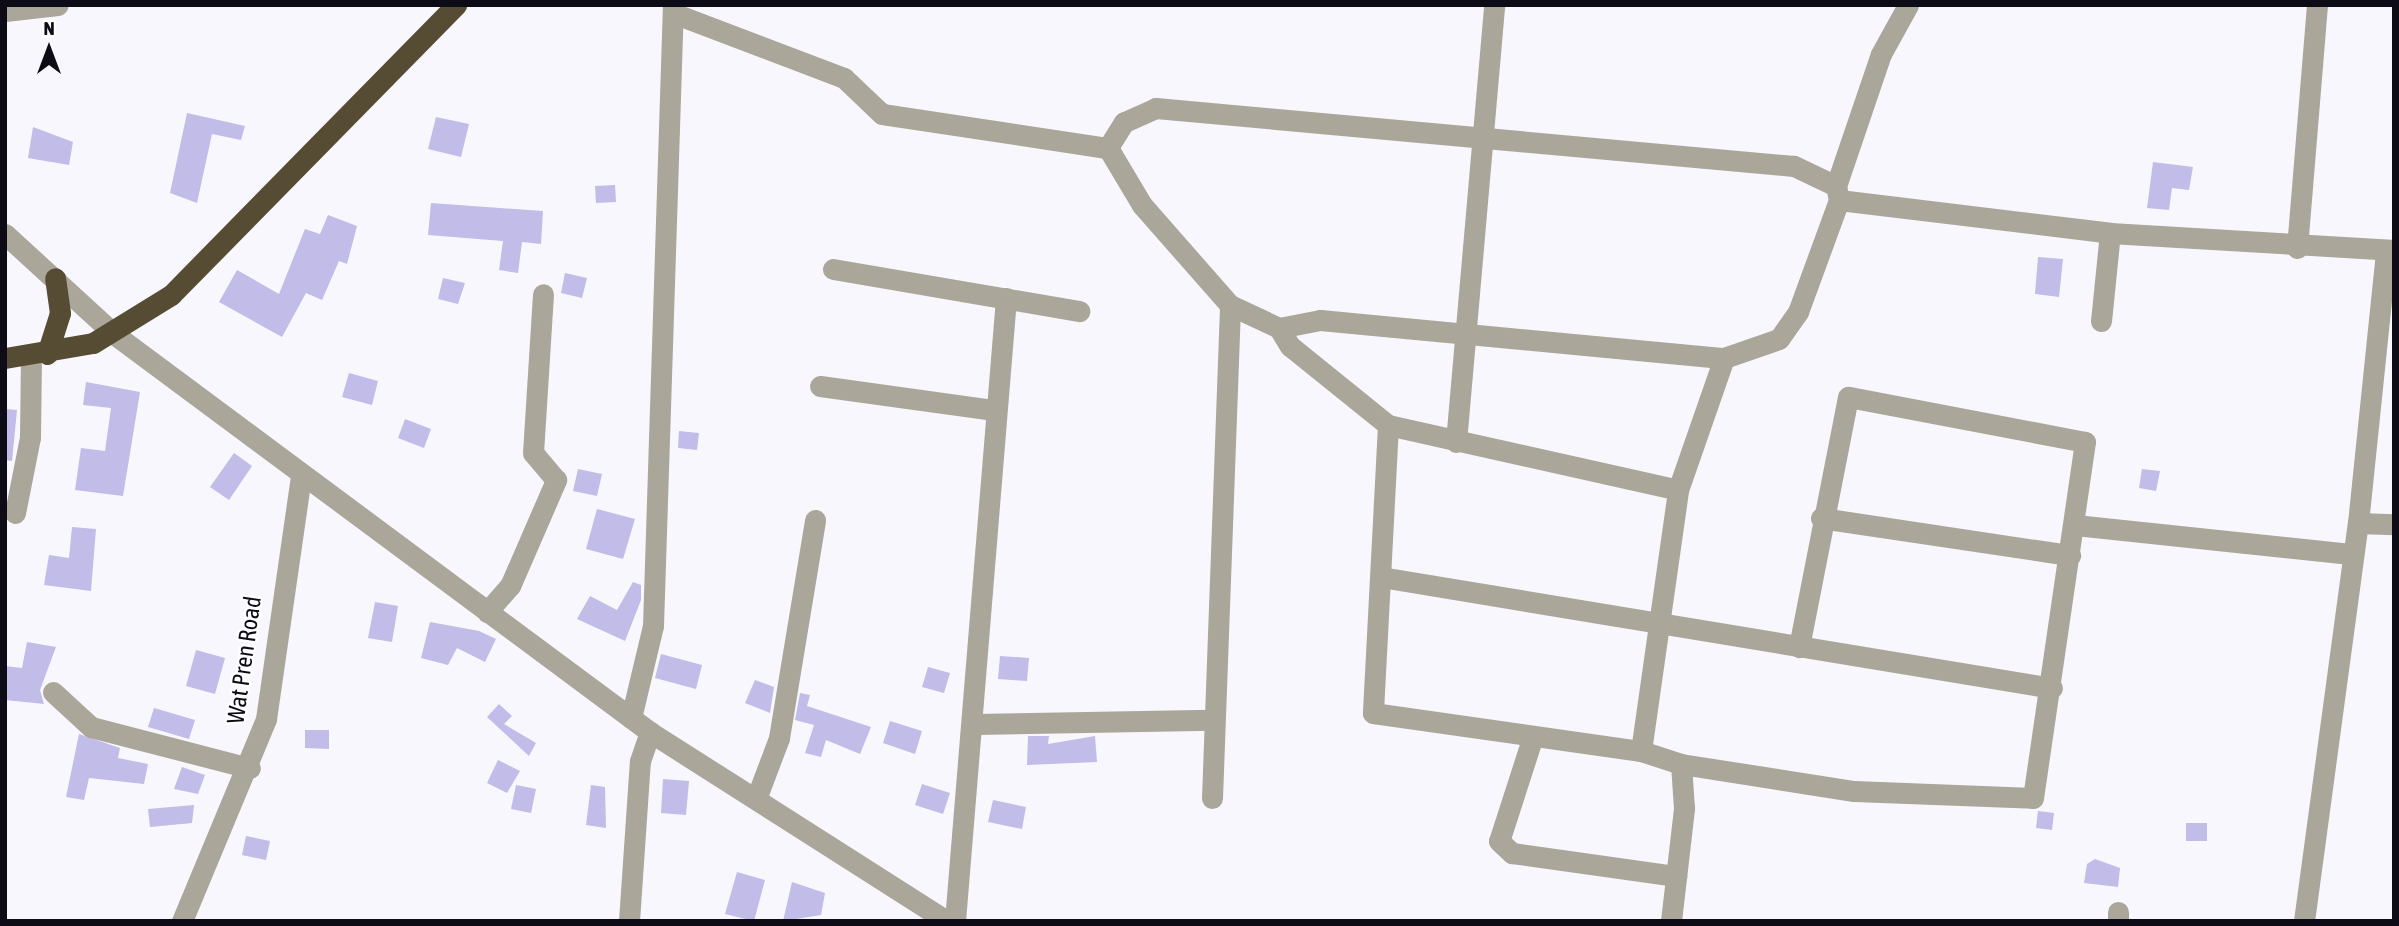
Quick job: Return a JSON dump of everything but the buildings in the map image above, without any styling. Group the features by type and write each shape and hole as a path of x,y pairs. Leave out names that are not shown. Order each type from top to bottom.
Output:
{"highway":[{"path":"5,358 39,355 114,334 172,295 456,5"},
{"path":"39,355 60,313 55,278"}],"street":[{"path":"5,11 58,5"},
{"path":"1456,442 1494,5"},
{"path":"1279,328 1320,320 1465,331 1724,358 1779,339 1798,312 1881,54 1908,5"},
{"path":"2297,248 2317,5"},
{"path":"631,718 653,626 673,9 844,78 882,114 1108,148"},
{"path":"1108,148 1125,122 1156,108 1482,133 1794,166 1837,193 2110,233 2297,248 2390,250 2358,523 2350,554 2304,921"},
{"path":"1108,148 1142,205 1230,305 1279,328 1290,346 1388,425 1678,490"},
{"path":"2101,321 2110,233"},
{"path":"5,234 114,334 301,477 650,732 763,784 947,921"},
{"path":"833,269 1079,311"},
{"path":"487,612 510,586 555,480 533,453 543,294"},
{"path":"955,921 975,724 994,410 1006,298"},
{"path":"1212,798 1212,719 1230,305"},
{"path":"15,513 30,437 39,355"},
{"path":"1641,751 1656,625 1678,490 1724,358"},
{"path":"820,386 994,410"},
{"path":"1388,425 1373,713 1641,751 1681,764 1854,791 2024,800 2036,791 2087,447 2081,439 1853,394 1845,401 1799,647"},
{"name":"Wat Pren Road","path":"182,921 250,768 270,707 281,587 301,477"},
{"path":"1821,518 2070,555"},
{"path":"763,784 815,520"},
{"path":"2358,523 2394,524"},
{"path":"2075,525 2350,554"},
{"path":"1381,577 1656,625 2052,688"},
{"path":"53,692 91,727 250,768"},
{"path":"975,724 1212,719"},
{"path":"629,921 640,761 650,732"},
{"path":"1533,736 1499,841 1512,853 1676,876"},
{"path":"1671,921 1684,808 1681,764"}]}
